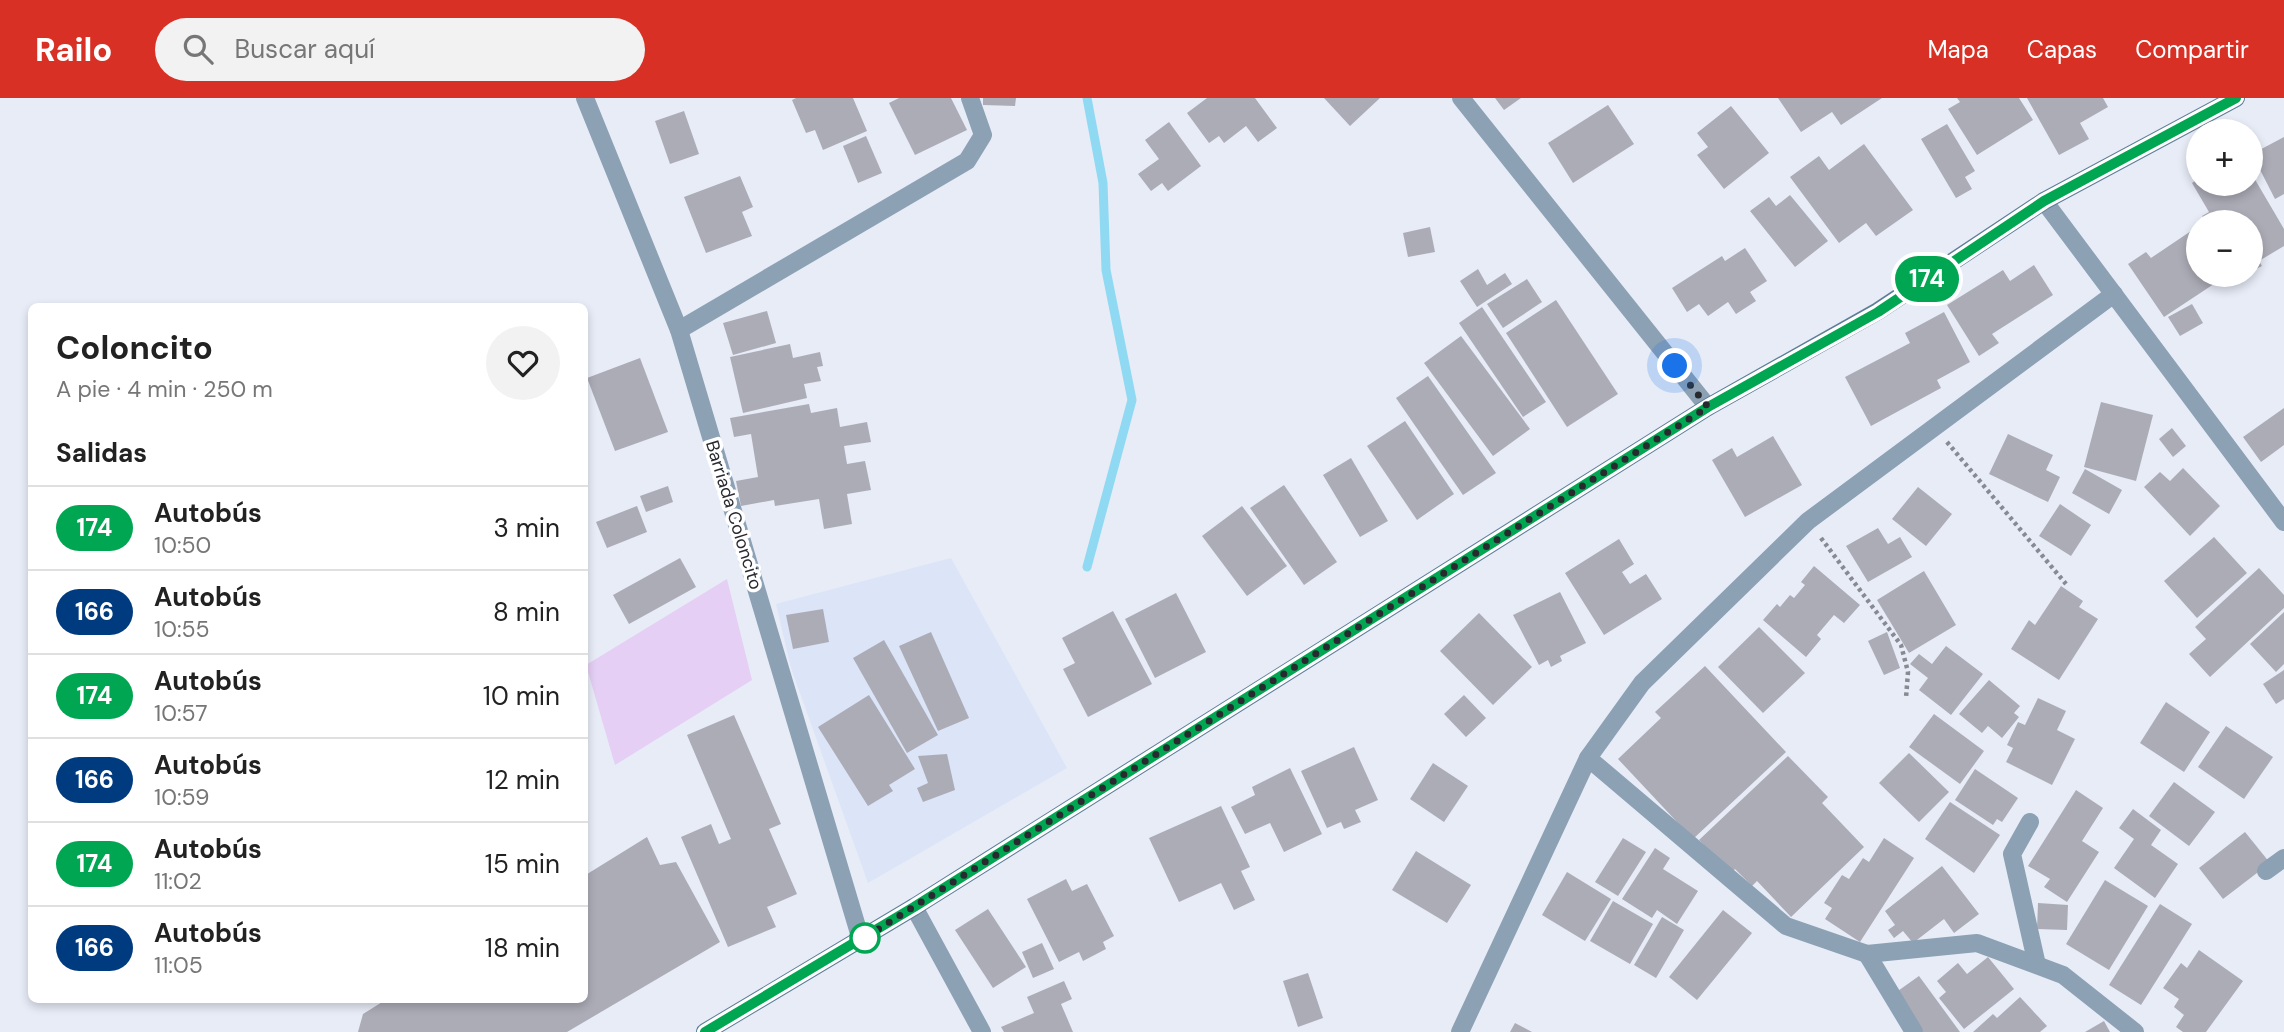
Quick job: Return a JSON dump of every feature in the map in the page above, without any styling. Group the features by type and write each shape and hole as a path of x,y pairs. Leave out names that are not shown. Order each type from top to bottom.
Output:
{"main road":[{"path":"705,1032 914,907 1708,407 1878,312 2044,201 2229,100"}],"street":[{"name":"Barriada Coloncito","path":"585,98 679,330 861,940"},
{"path":"679,330 967,160 983,135 970,98"},
{"path":"1461,98 1708,407"},
{"path":"2044,201 2284,522"},
{"path":"1460,1032 1588,758 1642,682 1808,521 2114,294"},
{"path":"1588,758 1786,926 1867,954 1977,943 2063,975 2135,1032"},
{"path":"2030,822 2012,854 2037,965"},
{"path":"2266,871 2284,858"},
{"path":"914,907 982,1032"},
{"path":"1867,954 1914,1032"}],"path":[{"path":"1934,427 2066,584"},
{"path":"1808,521 1901,645 1908,672 1906,698"}],"shaded area":[{"path":"951,558 1067,768 868,883 791,668 776,604"},
{"path":"727,579 752,680 615,765 588,664"}],"building":[{"path":"853,98 867,131 823,150 815,130 806,133 792,100"},
{"path":"899,98 951,98 967,130 915,155 889,103"},
{"path":"983,98 1016,98 1015,106 983,105"},
{"path":"1207,98 1255,98 1277,128 1258,142 1246,126 1224,143 1219,136 1209,143 1187,113"},
{"path":"1324,98 1380,98 1350,126"},
{"path":"1495,98 1521,98 1504,110"},
{"path":"1778,98 1882,98 1841,125 1832,112 1801,132"},
{"path":"1957,98 2019,98 2033,120 1977,155 1948,109 1960,102"},
{"path":"2027,98 2103,98 2108,107 2080,123 2089,139 2059,155"},
{"path":"1608,105 1634,144 1573,183 1548,143"},
{"path":"1731,106 1769,153 1724,189 1697,155 1708,147 1697,133"},
{"path":"684,111 699,154 670,164 655,121"},
{"path":"1169,122 1201,166 1168,191 1162,183 1151,191 1138,174 1159,159 1145,140"},
{"path":"1947,124 1975,171 1965,177 1972,189 1956,198 1921,139"},
{"path":"866,136 882,173 858,183 843,146"},
{"path":"2284,137 2284,194 2275,199 2263,176 2263,148"},
{"path":"1864,144 1913,210 1876,236 1866,223 1839,243 1790,177 1819,156 1829,170"},
{"path":"740,176 753,207 742,212 752,236 706,253 684,197"},
{"path":"2263,193 2284,229 2284,246 2263,259 2263,210 2208,210 2200,196 2263,196"},
{"path":"1790,195 1828,241 1795,267 1750,211 1769,197 1776,206"},
{"path":"1430,227 1435,252 1408,257 1403,233"},
{"path":"2186,234 2186,287 2209,287 2164,317 2128,264 2146,252 2151,258"},
{"path":"1745,248 1767,281 1750,292 1756,301 1736,314 1728,302 1708,316 1699,304 1687,312 1672,288 1722,256 1725,261"},
{"path":"2034,265 2053,295 1992,334 1999,343 1979,356 1947,305 2003,270 2010,281"},
{"path":"1478,269 1487,285 1505,273 1512,284 1477,307 1460,281"},
{"path":"1527,279 1542,302 1503,328 1487,304"},
{"path":"1556,300 1618,394 1567,427 1506,333"},
{"path":"2192,304 2203,323 2180,336 2168,317"},
{"path":"1482,307 1546,402 1523,417 1459,323"},
{"path":"767,311 776,343 733,355 723,323"},
{"path":"1944,312 1970,362 1937,380 1941,388 1871,426 1845,377 1910,343 1905,333"},
{"path":"1461,336 1530,429 1493,456 1424,363"},
{"path":"790,344 793,358 820,352 823,366 817,367 821,381 804,384 807,398 743,413 730,357"},
{"path":"640,358 668,432 615,451 588,378"},
{"path":"1428,376 1496,473 1463,495 1396,398"},
{"path":"2101,402 2153,415 2136,481 2084,467"},
{"path":"809,404 811,413 837,408 840,427 867,422 871,442 844,446 847,464 865,461 871,490 847,494 852,524 824,529 819,499 775,506 774,500 741,506 736,481 758,477 751,434 734,437 730,418"},
{"path":"2284,408 2284,445 2261,462 2243,437"},
{"path":"1405,421 1454,494 1417,520 1367,446"},
{"path":"2172,428 2186,446 2173,457 2159,439"},
{"path":"2008,434 2053,455 2046,470 2060,477 2048,502 1989,474"},
{"path":"1773,436 1802,485 1745,517 1712,460 1732,448 1737,457"},
{"path":"1351,458 1388,521 1360,537 1323,475"},
{"path":"2183,468 2220,506 2190,536 2144,487 2160,472 2170,481"},
{"path":"2085,469 2122,490 2109,514 2072,493"},
{"path":"1284,485 1337,562 1304,585 1250,508"},
{"path":"668,486 673,502 646,512 640,496"},
{"path":"1918,487 1952,514 1926,546 1892,519"},
{"path":"2060,504 2091,525 2071,556 2039,536"},
{"path":"637,506 647,532 607,548 596,522"},
{"path":"1242,506 1287,566 1247,596 1202,536"},
{"path":"1878,528 1888,544 1900,537 1912,557 1868,582 1846,546"},
{"path":"2214,537 2247,573 2197,618 2164,581"},
{"path":"1619,539 1634,564 1622,572 1630,584 1646,574 1662,599 1604,635 1565,573"},
{"path":"680,558 696,587 629,624 613,595"},
{"path":"1814,566 1860,605 1844,623 1834,615 1817,635 1821,639 1806,657 1763,620 1777,604 1780,607 1790,595 1794,598 1805,585 1801,582"},
{"path":"2259,568 2284,595 2284,608 2210,677 2189,654 2206,639 2195,627"},
{"path":"1924,571 1956,625 1909,653 1877,600"},
{"path":"2061,586 2083,601 2079,607 2098,619 2059,680 2011,649 2029,620 2035,625"},
{"path":"1560,592 1586,643 1560,656 1562,661 1551,667 1548,660 1539,665 1513,615"},
{"path":"1176,593 1206,652 1155,678 1125,619"},
{"path":"823,609 829,642 793,649 786,615"},
{"path":"1113,611 1152,684 1088,717 1063,669 1075,663 1062,638"},
{"path":"2284,612 2284,664 2276,672 2250,644"},
{"path":"1479,613 1532,667 1493,705 1440,651"},
{"path":"1759,627 1805,673 1763,713 1718,667"},
{"path":"931,632 969,718 938,731 899,646"},
{"path":"1887,632 1900,668 1884,675 1868,641"},
{"path":"884,640 938,735 907,753 853,658"},
{"path":"1946,646 1983,674 1951,715 1919,690 1928,678 1910,664 1919,654 1932,664"},
{"path":"1705,666 1786,752 1693,839 1618,759 1661,718 1655,712"},
{"path":"2284,670 2284,699 2276,704 2263,684"},
{"path":"1989,680 2020,706 2014,713 2019,717 2002,738 1988,726 1982,733 1959,714"},
{"path":"869,695 915,769 889,785 893,791 868,806 818,727"},
{"path":"1464,695 1486,718 1466,737 1444,714"},
{"path":"2038,698 2066,711 2057,730 2075,739 2052,785 2006,762 2013,748 2007,745 2018,722 2025,725"},
{"path":"2166,702 2210,732 2184,772 2140,743"},
{"path":"1934,714 1984,751 1960,784 1909,747"},
{"path":"734,715 781,824 769,829 797,894 767,907 776,927 728,947 681,837 711,824 719,844 731,839 687,735"},
{"path":"2226,726 2273,757 2244,799 2198,767"},
{"path":"1354,747 1378,800 1355,810 1361,822 1344,829 1341,822 1327,828 1301,771"},
{"path":"1909,753 1949,792 1919,822 1879,783"},
{"path":"947,754 955,790 923,802 917,788 928,783 918,756"},
{"path":"1788,756 1828,797 1822,803 1864,847 1791,917 1757,881 1752,886 1735,869 1731,873 1699,840"},
{"path":"1433,763 1468,786 1444,822 1410,799"},
{"path":"1290,768 1322,834 1284,852 1270,823 1245,834 1231,807 1255,795 1252,787"},
{"path":"1975,769 2018,798 2002,822 1997,819 1993,825 1955,800"},
{"path":"2174,782 2215,812 2189,846 2149,816"},
{"path":"2076,790 2103,808 2082,841 2099,852 2067,902 2044,887 2050,879 2028,866"},
{"path":"1950,802 2000,835 1974,873 1925,839"},
{"path":"1221,806 1250,867 1241,871 1255,900 1234,910 1221,883 1179,902 1149,838"},
{"path":"2133,809 2161,830 2151,845 2178,864 2155,898 2114,868 2134,839 2119,828"},
{"path":"2245,832 2270,863 2223,899 2199,868"},
{"path":"647,837 660,865 676,862 720,942 567,1032 358,1032 363,1014 381,1003 588,1003 588,874"},
{"path":"1623,838 1646,852 1618,896 1595,882"},
{"path":"1884,838 1914,858 1860,942 1825,919 1832,908 1824,903 1842,875 1849,879 1863,858 1869,862"},
{"path":"1655,848 1670,858 1663,869 1698,891 1677,924 1657,910 1652,918 1622,899"},
{"path":"1416,851 1471,885 1447,923 1392,890"},
{"path":"1942,866 1979,914 1954,933 1944,919 1913,943 1903,931 1894,938 1888,930 1895,925 1885,911"},
{"path":"1567,872 1611,899 1585,941 1542,915"},
{"path":"1066,879 1072,891 1087,884 1114,936 1103,942 1106,949 1083,961 1079,952 1059,962 1027,899"},
{"path":"2105,880 2148,906 2109,970 2066,944"},
{"path":"1613,901 1653,924 1630,964 1590,941"},
{"path":"2038,903 2068,905 2067,930 2037,929"},
{"path":"2160,904 2192,924 2141,1005 2109,985"},
{"path":"988,909 1026,967 993,988 955,930"},
{"path":"1723,910 1752,933 1697,1000 1669,977"},
{"path":"1662,917 1684,930 1656,978 1634,965"},
{"path":"1042,943 1054,969 1033,978 1022,952"},
{"path":"2199,950 2243,981 2206,1032 2183,1032 2176,1027 2184,1015 2174,1007 2179,999 2163,988 2181,963 2187,968"},
{"path":"1988,957 2014,989 1964,1029 1939,998 1946,992 1937,981 1958,963 1967,974"},
{"path":"1308,973 1323,1018 1298,1027 1283,981"},
{"path":"1919,976 1960,1032 1923,1032 1895,993"},
{"path":"1064,981 1072,999 1061,1004 1073,1032 1004,1032 1001,1027 1034,1013 1027,997"},
{"path":"2020,997 2047,1026 2040,1032 1973,1032 1993,1014 1997,1018"},
{"path":"2104,1021 2110,1032 2085,1032"},
{"path":"1515,1023 1532,1032 1510,1032"}],"waterway":[{"path":"1087,98 1103,183 1106,270 1132,400 1087,567"}],"bus line":[{"name":"174","path":"705,1032 914,907 1708,407 1878,312 2044,201 2236,98"}],"route":[{"path":"865,938 861,940 1708,407 1675,366"}]}
